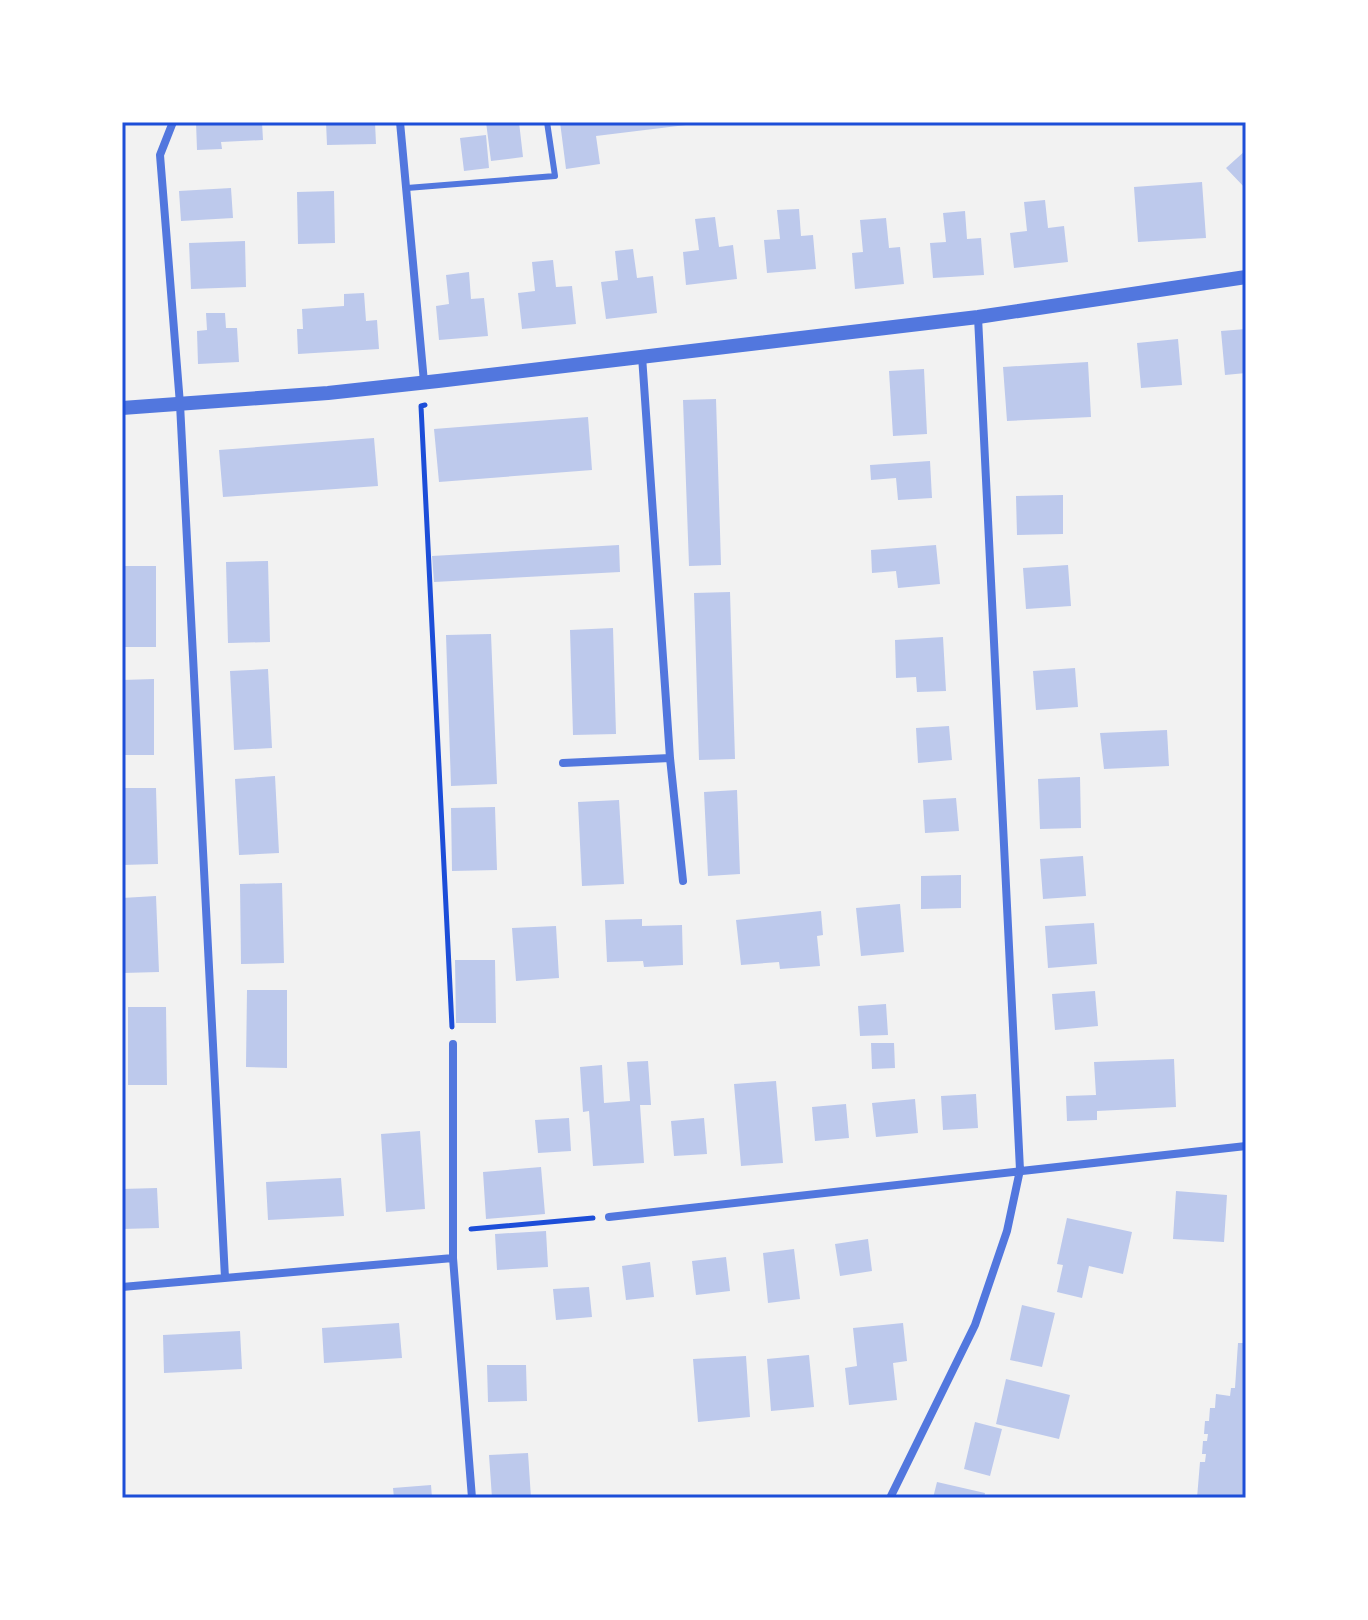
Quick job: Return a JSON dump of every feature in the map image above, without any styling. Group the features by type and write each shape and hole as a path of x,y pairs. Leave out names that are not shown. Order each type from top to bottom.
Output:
{"street":[{"path":"173,122 160,155 180,404 225,1278"},
{"path":"400,122 431,382"},
{"path":"122,408 431,382 978,317 1246,277"},
{"path":"890,1498 975,1325 1007,1231 1020,1170 978,317"},
{"path":"642,356 670,758 683,881"},
{"path":"563,763 670,758"},
{"path":"453,1044 453,1258 472,1498"},
{"path":"609,1217 1246,1146"},
{"path":"122,1287 453,1258"}],"lane":[{"path":"407,188 555,176 547,122"}],"path":[{"path":"431,382 442,404 421,406 453,1044"},
{"path":"453,1258 470,1229 609,1217"}],"building":[{"path":"196,122 262,122 263,140 221,142 222,149 197,150"},
{"path":"326,122 375,122 376,144 327,145"},
{"path":"486,122 519,122 523,157 491,161"},
{"path":"560,122 694,124 596,136 600,164 566,169"},
{"path":"486,135 489,168 464,171 460,138"},
{"path":"1246,150 1246,189 1226,168"},
{"path":"1202,182 1206,238 1138,242 1134,187"},
{"path":"231,188 233,218 181,221 179,191"},
{"path":"334,191 335,243 298,244 297,192"},
{"path":"1045,200 1048,228 1064,226 1068,262 1014,268 1010,233 1027,231 1024,202"},
{"path":"799,209 801,236 813,235 816,269 767,273 764,240 780,239 777,210"},
{"path":"965,211 967,239 981,238 984,275 933,278 930,243 946,242 943,213"},
{"path":"715,217 719,247 733,245 737,279 686,285 683,252 699,250 695,219"},
{"path":"886,218 889,248 900,247 904,284 855,289 852,253 863,252 860,220"},
{"path":"245,241 246,287 191,289 189,243"},
{"path":"633,249 637,278 653,276 657,313 606,319 601,282 618,280 615,251"},
{"path":"553,260 556,287 572,286 576,324 522,329 518,293 535,291 532,262"},
{"path":"469,272 471,299 484,298 488,336 439,340 436,306 449,304 446,275"},
{"path":"364,293 366,321 377,320 379,349 298,354 297,329 303,329 302,309 344,306 344,294"},
{"path":"206,313 225,313 226,328 237,328 239,362 198,364 197,331 207,330"},
{"path":"1246,329 1246,373 1225,375 1221,331"},
{"path":"1178,339 1182,385 1141,388 1137,343"},
{"path":"1088,362 1091,417 1007,421 1003,367"},
{"path":"924,369 927,434 893,436 889,371"},
{"path":"716,399 721,565 689,566 683,400"},
{"path":"588,417 592,470 439,482 434,429"},
{"path":"374,438 378,486 223,497 219,450"},
{"path":"930,461 932,498 898,500 896,478 871,480 870,465"},
{"path":"1063,495 1063,534 1017,535 1016,496"},
{"path":"619,545 620,572 434,582 432,556"},
{"path":"936,545 940,584 898,588 896,571 872,573 871,550"},
{"path":"268,561 270,642 228,643 226,562"},
{"path":"1068,565 1071,606 1026,609 1023,568"},
{"path":"122,566 156,566 156,647 122,647"},
{"path":"730,592 735,759 699,760 694,593"},
{"path":"613,628 616,734 573,735 570,630"},
{"path":"491,634 497,784 451,786 446,635"},
{"path":"943,637 946,691 917,692 916,677 896,678 895,640"},
{"path":"1075,668 1078,707 1036,710 1033,671"},
{"path":"268,669 272,748 234,750 230,671"},
{"path":"154,679 154,755 122,755 122,680"},
{"path":"949,726 952,760 918,763 916,728"},
{"path":"1167,730 1169,766 1104,769 1100,733"},
{"path":"275,776 279,853 239,855 235,779"},
{"path":"1080,777 1081,828 1040,829 1038,779"},
{"path":"122,788 156,788 158,864 122,865"},
{"path":"737,790 740,874 708,876 704,792"},
{"path":"956,798 959,831 925,833 923,800"},
{"path":"619,800 624,884 582,886 578,802"},
{"path":"495,807 497,870 452,871 451,808"},
{"path":"1083,856 1086,896 1043,899 1040,859"},
{"path":"961,875 961,908 921,909 921,876"},
{"path":"282,883 284,963 241,964 240,884"},
{"path":"156,896 159,972 123,973 122,898"},
{"path":"900,904 904,952 861,956 856,908"},
{"path":"821,911 823,935 817,936 820,966 780,969 779,962 741,965 736,920"},
{"path":"642,919 642,926 682,925 683,965 644,967 643,961 607,962 605,920"},
{"path":"1094,923 1097,964 1048,968 1045,926"},
{"path":"556,926 559,978 516,981 512,928"},
{"path":"455,960 495,960 496,1023 456,1023"},
{"path":"247,990 287,990 287,1068 246,1067"},
{"path":"1095,991 1098,1026 1055,1030 1052,994"},
{"path":"886,1004 888,1035 860,1036 858,1006"},
{"path":"128,1007 166,1007 167,1085 128,1085"},
{"path":"871,1043 894,1043 895,1068 872,1069"},
{"path":"1174,1059 1176,1107 1097,1111 1097,1120 1067,1121 1066,1096 1096,1095 1094,1062"},
{"path":"648,1061 651,1105 640,1105 644,1163 593,1166 589,1111 583,1112 580,1067 602,1065 604,1103 630,1101 627,1062"},
{"path":"776,1081 783,1163 741,1166 734,1084"},
{"path":"976,1094 978,1128 943,1130 941,1096"},
{"path":"915,1099 918,1133 876,1137 872,1103"},
{"path":"846,1104 849,1138 815,1141 812,1107"},
{"path":"569,1118 571,1151 538,1153 535,1120"},
{"path":"704,1118 707,1154 674,1156 671,1121"},
{"path":"420,1131 425,1209 386,1212 381,1134"},
{"path":"541,1167 545,1214 486,1219 483,1172"},
{"path":"341,1178 344,1216 268,1220 266,1182"},
{"path":"157,1188 159,1228 122,1229 122,1189"},
{"path":"1176,1191 1227,1195 1224,1242 1173,1239"},
{"path":"1067,1218 1132,1232 1123,1274 1089,1266 1082,1298 1057,1292 1063,1265 1057,1264"},
{"path":"546,1231 548,1267 497,1270 495,1234"},
{"path":"868,1239 872,1271 840,1276 835,1244"},
{"path":"794,1249 800,1299 768,1303 763,1253"},
{"path":"726,1257 730,1291 696,1295 692,1261"},
{"path":"650,1262 654,1297 626,1300 622,1266"},
{"path":"589,1287 592,1317 556,1320 553,1289"},
{"path":"1022,1305 1055,1313 1042,1367 1010,1360"},
{"path":"399,1323 402,1358 324,1363 322,1328"},
{"path":"903,1323 907,1361 893,1363 897,1400 849,1405 845,1368 857,1366 853,1328"},
{"path":"240,1331 242,1369 164,1373 163,1335"},
{"path":"1238,1343 1246,1343 1246,1498 1197,1498 1200,1462 1205,1462 1206,1454 1202,1454 1203,1441 1207,1441 1208,1434 1204,1434 1205,1421 1209,1421 1210,1408 1215,1408 1216,1394 1230,1396 1231,1388 1235,1388"},
{"path":"809,1355 814,1407 771,1411 767,1359"},
{"path":"746,1356 750,1417 698,1422 693,1359"},
{"path":"487,1365 526,1365 527,1401 488,1402"},
{"path":"1006,1379 1070,1395 1059,1439 996,1424"},
{"path":"975,1422 1002,1429 990,1476 964,1469"},
{"path":"528,1453 531,1498 492,1498 489,1455"},
{"path":"937,1482 985,1493 984,1498 933,1498"},
{"path":"431,1485 432,1498 394,1498 393,1488"}]}
